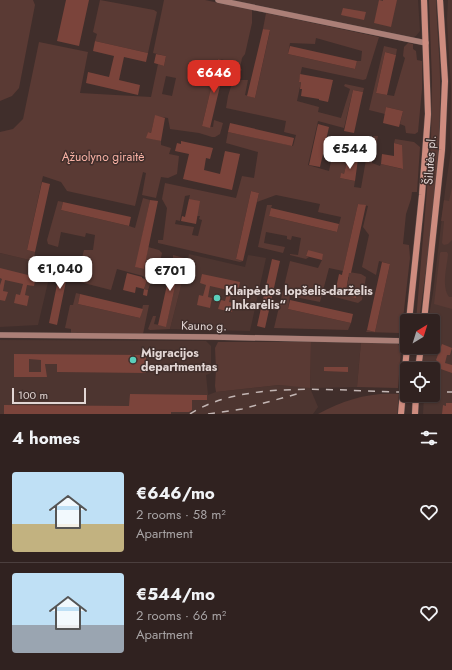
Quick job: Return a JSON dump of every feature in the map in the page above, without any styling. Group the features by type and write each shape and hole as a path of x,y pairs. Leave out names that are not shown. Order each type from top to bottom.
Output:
{"main road":[{"path":"218,0 426,43"},
{"name":"Šilutės pl.","path":"410,314 422,195 428,114 424,0"},
{"name":"Šilutės pl.","path":"425,314 442,150 445,81 440,0"},
{"name":"Kauno g.","path":"0,335 400,341"},
{"path":"401,414 406,354"},
{"path":"415,414 416,402"}],"shaded area":[{"path":"230,0 418,0 420,31 416,36 411,38"},
{"path":"448,0 452,0 452,414 423,414 424,402 440,402 440,362 423,362 423,354 440,354 440,314 429,314 451,150 451,89 447,20"},
{"path":"0,253 52,265 38,325 0,327"},
{"name":"Klaipėdos lopšelis-darželis „Inkarėlis“","path":"189,254 245,267 248,255 266,258 250,331 170,329"},
{"path":"0,340 206,341 211,346 211,373 206,375 208,395 216,392 279,385 310,387 311,342 361,342 357,387 310,388 318,407 313,414 0,414"}],"green space":[{"path":"0,0 33,0 35,5 19,88 12,96 0,101"},
{"path":"100,0 154,10 157,12 148,53 95,41 97,34 93,32"},
{"name":"Ąžuolyno giraitė","path":"164,0 205,0 252,10 252,23 245,54 242,58 240,68 242,70 225,76 229,61 218,59 202,126 213,127 214,120 223,123 220,134 212,137 199,133 170,129 168,118 155,116 151,133 148,132 147,137 161,141 161,145 171,148 169,154 179,156 177,174 168,178 161,177 156,198 142,195 146,173 143,172 135,206 67,191 61,182 43,176 27,250 35,252 34,261 0,253 0,132 13,129 23,119 39,42 88,52 80,93 151,97 158,64 164,66 166,56 153,53","holes":["166,76 176,78 172,96 162,94"]},
{"path":"429,0 436,0 440,73 440,125 430,237 420,314 417,314 431,142 432,81"},
{"path":"266,13 379,37 366,79 363,80 302,67 297,101 319,107 318,112 341,118 350,89 344,86 345,84 364,88 363,92 353,90 344,128 318,121 308,165 329,171 336,138 339,136 357,141 360,148 358,159 348,157 344,174 341,174 340,178 355,181 354,187 361,188 367,154 361,142 371,139 374,136 378,136 372,163 380,166 381,164 402,169 402,145 394,143 395,139 414,142 420,147 417,192 412,192 406,214 403,244 409,245 410,258 404,314 400,314 399,333 366,332 367,330 375,332 390,264 379,261 376,275 362,267 369,235 363,227 368,206 358,204 343,271 329,268 320,302 290,296 288,309 351,323 348,330 274,328 290,261 318,268 322,260 308,250 306,256 309,257 306,259 290,255 298,255 301,238 292,236 291,240 287,239 287,236 266,232 264,243 285,247 283,253 258,247 267,205 272,205 269,216 337,232 341,217 318,212 320,204 276,195 257,202 259,193 251,191 236,259 243,261 240,262 158,243 158,240 163,240 167,208 162,199 165,183 236,198 242,176 254,178 258,152 226,143 228,132 293,146 296,135 284,132 286,121 226,108 232,83 238,80 248,80 245,95 255,98 270,31 263,29","holes":["316,38 362,51 361,61 357,61 355,69 288,54 290,43 315,44","190,195 189,199 197,216 200,216 199,219 202,220 198,236 192,235 194,227 175,224 176,220 180,221 185,196"]},
{"path":"408,43 413,44 413,49 416,51 417,60 422,61 422,89 418,132 415,134 406,133 405,126 400,124 403,111 386,107 385,114 369,110 384,46 397,49 396,55 385,52 376,93 394,96 405,58 403,56 404,47"},
{"path":"452,187 452,240 448,244 444,245 442,243 444,221 441,221 444,200 449,201"},
{"path":"143,198 150,200 136,267 144,269 148,247 159,250 162,253 156,280 152,279 148,290 144,289 147,280 143,276 117,269 111,290 76,281 84,250 93,250 95,235 86,233 85,237 61,232 58,247 48,244 47,240 58,201 63,202 61,210 135,228"},
{"path":"441,252 447,252 448,254 445,288 449,297 452,297 452,309 434,304"},
{"path":"173,255 188,259 170,329 150,330 148,329 153,316 156,316 154,324 166,326 181,260 173,258"},
{"path":"343,271 361,274 366,277 362,300 358,303 331,296 332,292 345,295 349,277 342,275"},
{"path":"76,293 80,294 78,304 140,318 143,305 149,305 143,334 71,333 71,329 65,328 70,305 73,305"},
{"path":"218,342 311,342 310,388 279,385 216,392 215,348"},
{"path":"361,342 398,344 401,354 398,388 357,387"},
{"path":"377,394 399,394 397,414 318,414 357,398"}],"building":[{"path":"66,0 89,0 79,46 57,41"},
{"path":"379,0 397,0 391,27 374,23"},
{"path":"343,8 366,12 364,20 341,15"},
{"path":"263,29 270,30 255,98 247,96"},
{"path":"95,41 148,53 146,62 124,57 119,80 140,85 138,95 86,83 88,72 109,77 114,56 93,51"},
{"path":"290,46 357,61 355,69 288,54"},
{"path":"385,52 396,55 387,95 376,93"},
{"path":"156,54 166,56 164,66 154,63"},
{"path":"218,59 226,61 210,128 202,126"},
{"path":"300,74 333,80 328,102 301,96 301,82 299,82"},
{"path":"353,90 363,92 354,133 344,131"},
{"path":"386,107 403,111 399,127 383,123"},
{"path":"155,115 165,118 161,141 146,138 148,132 151,133"},
{"path":"230,123 294,138 292,146 228,132"},
{"path":"318,124 329,127 320,167 309,165"},
{"path":"181,141 213,148 210,159 206,158 204,170 220,174 225,151 240,154 232,190 183,179 189,154 175,151 177,143 181,144"},
{"path":"394,143 402,145 403,169 381,164 382,154 394,156"},
{"path":"348,157 358,159 355,181 340,178 341,173 344,174"},
{"path":"42,182 50,184 35,252 27,250"},
{"path":"251,191 259,193 243,261 236,259"},
{"path":"189,199 200,201 196,224 181,221 182,216 185,217"},
{"path":"150,200 158,201 144,269 135,267"},
{"path":"63,202 131,217 129,226 61,210"},
{"path":"358,204 366,205 346,291 357,293 356,298 335,293 339,274 342,275"},
{"path":"271,208 339,224 337,232 269,216"},
{"path":"308,250 323,254 322,260 306,256"},
{"path":"63,256 71,257 57,325 49,323"},
{"path":"173,258 181,260 166,327 158,325"},
{"path":"272,259 280,261 265,328 257,326"},
{"path":"382,262 390,264 375,332 367,330"},
{"path":"0,268 36,277 34,286 27,285 25,295 29,296 27,306 14,303 16,294 20,295 23,284 5,280 3,291 8,292 5,301 0,300 0,285 2,279 0,278"},
{"path":"127,273 147,280 144,289 136,287 135,293 123,290"},
{"path":"202,274 240,282 238,292 232,291 229,302 234,303 232,312 218,309 221,300 225,301 228,290 210,286 208,297 212,298 210,308 197,305 199,295 203,296 206,285 200,283"},
{"path":"144,289 148,290 147,296 143,295"},
{"path":"80,294 143,309 140,318 78,304"},
{"path":"290,300 353,314 351,323 288,309"},
{"path":"442,344 452,348 450,355 447,355 445,363 452,365 452,373 440,369 440,362 437,362 436,360 438,354 440,354"},
{"path":"14,354 146,355 146,373 57,372 57,364 45,364 47,377 14,377","holes":["29,359 41,360 41,372 29,372"]},
{"path":"324,367 348,367 348,372 324,371"},
{"path":"130,394 207,395 207,400 192,400 192,410 189,412 171,412 171,414 4,414 4,405 129,406"},
{"path":"446,403 452,403 452,414 442,414 443,405 446,406"}],"railway":[{"path":"190,414 212,403 238,395 266,391 325,389 400,392"},
{"path":"440,392 452,392"},
{"path":"208,414 242,409 297,394"}],"place":[{"name":"Klaipėdos lopšelis-darželis „Inkarėlis“","path":"217,298"},
{"name":"Migracijos departmentas","path":"133,360"}]}
